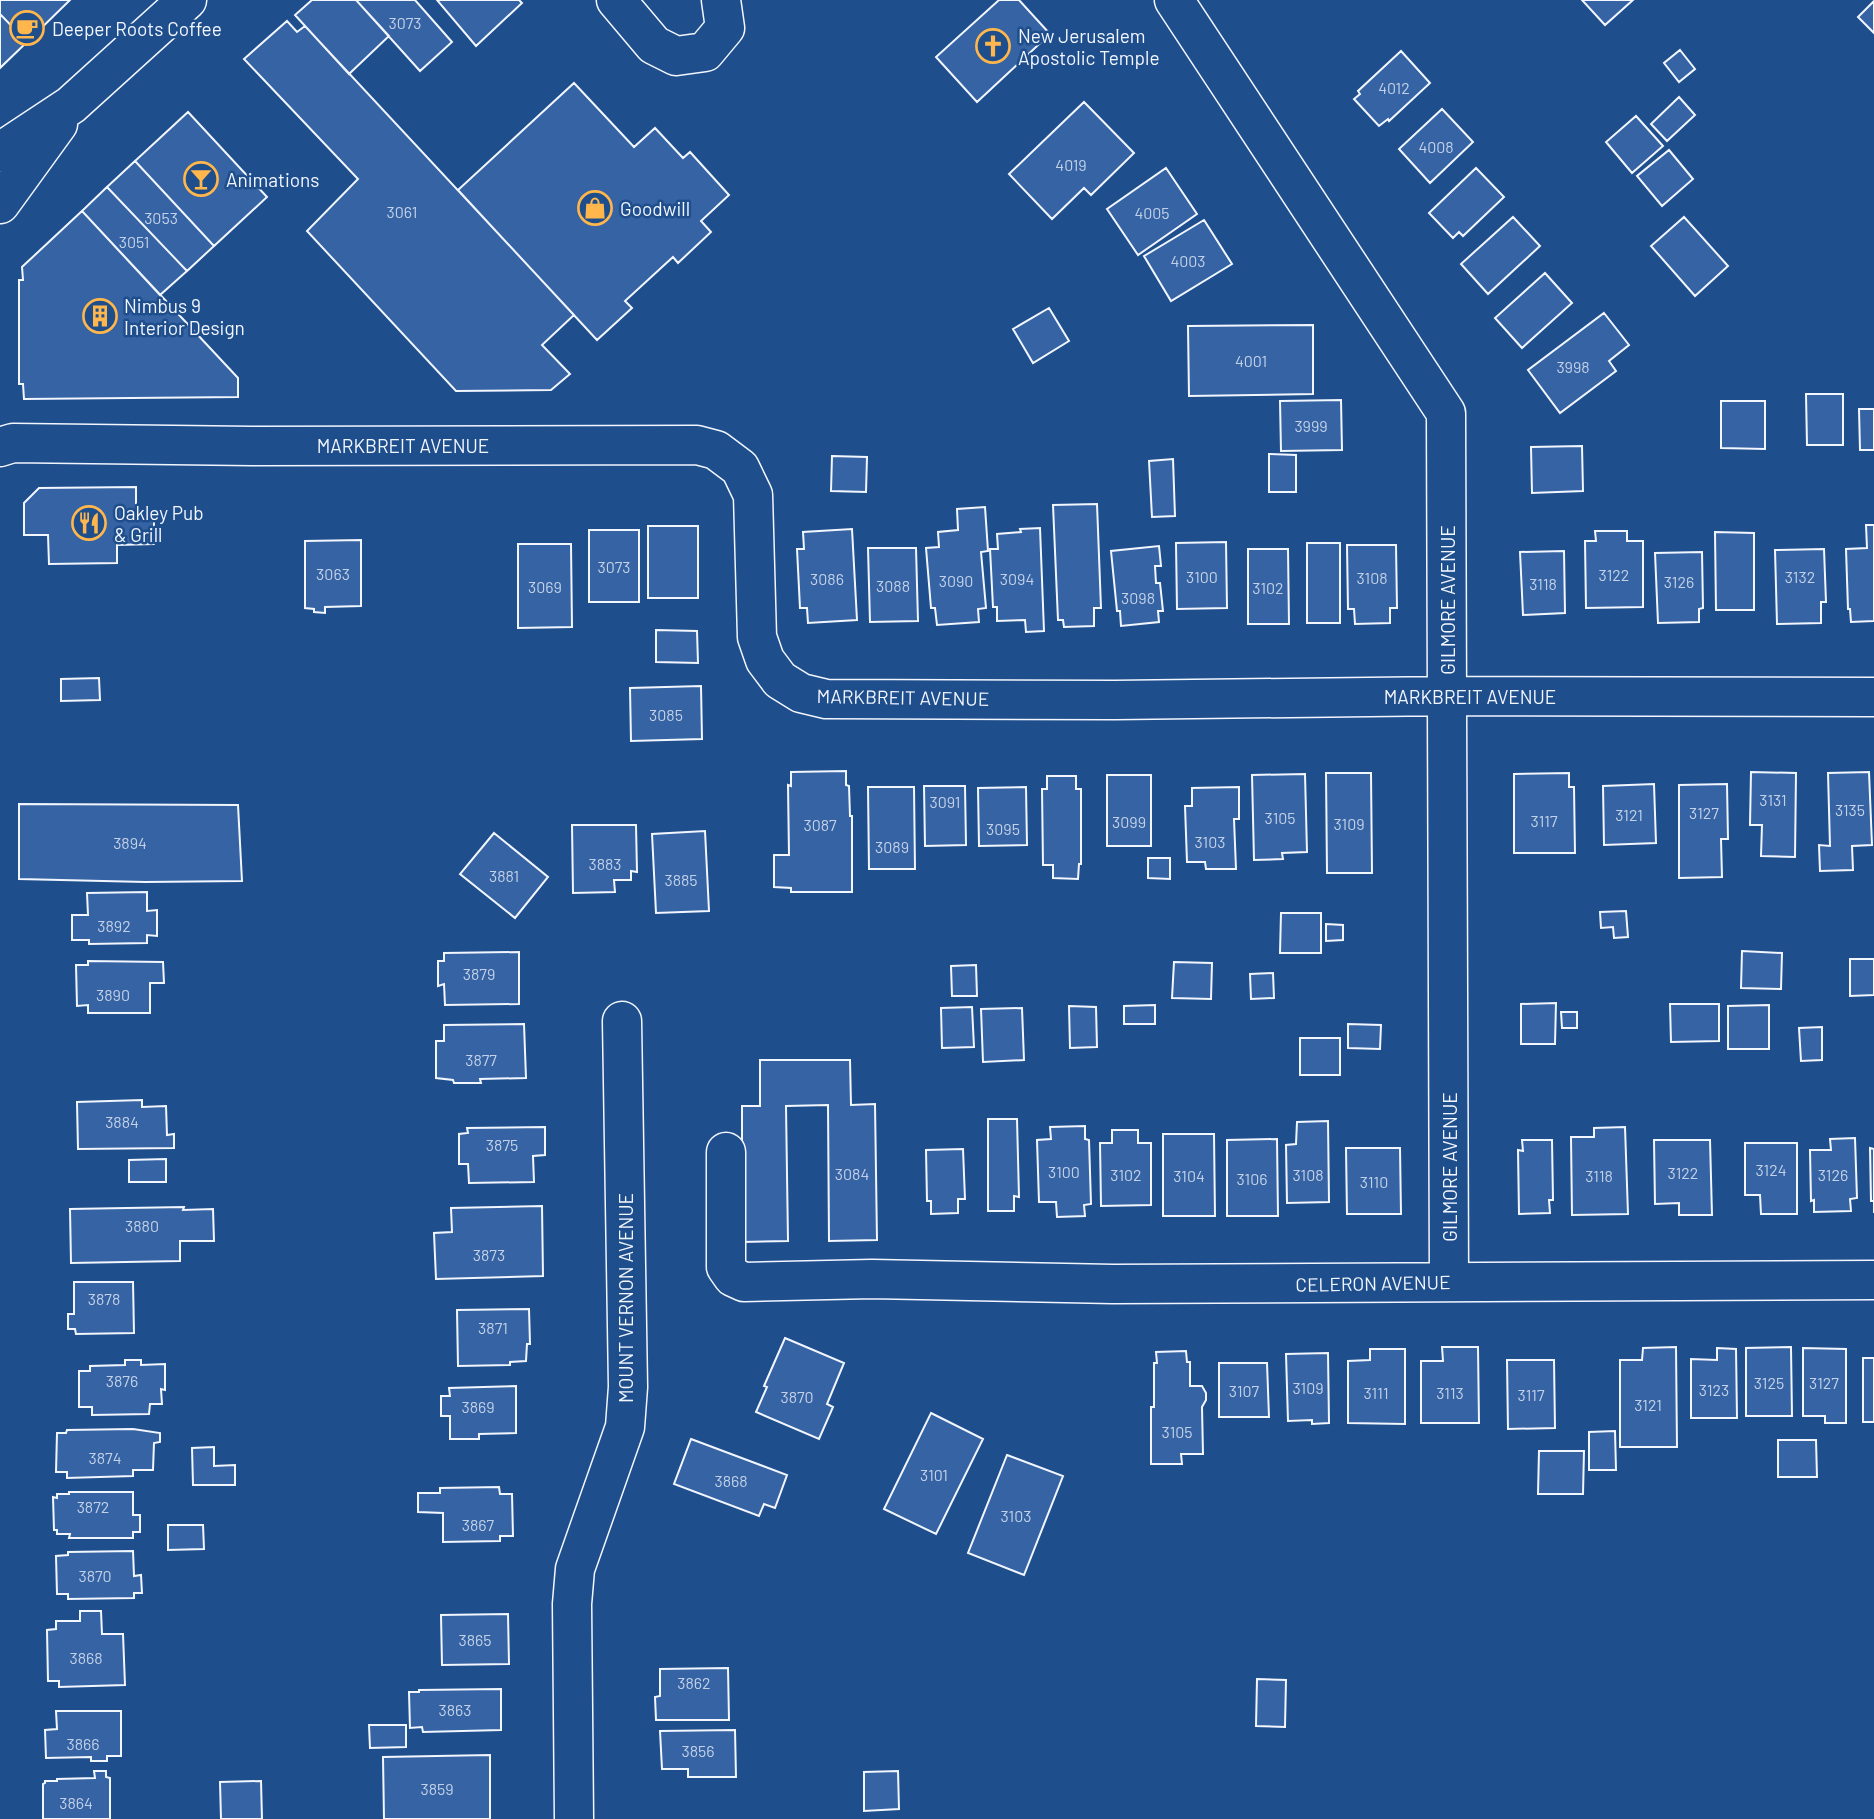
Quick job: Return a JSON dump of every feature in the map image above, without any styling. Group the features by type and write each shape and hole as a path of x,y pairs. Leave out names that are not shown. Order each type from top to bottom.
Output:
{"street":[{"path":"0,152 71,105 187,0"},
{"path":"616,0 654,46 676,56 705,52 725,28 721,0"},
{"name":"GILMORE AVENUE","path":"1174,0 1446,413 1449,1282"},
{"path":"0,204 71,105"},
{"name":"MARKBREIT AVENUE","path":"0,447 13,443 252,446 697,444 716,450 740,468 753,495 757,637 765,660 780,680 801,693 826,699 1874,697"},
{"name":"MOUNT VERNON AVENUE","path":"574,1819 572,1604 575,1569 625,1427 628,1387 622,1021"},
{"name":"CELERON AVENUE","path":"726,1153 726,1267 733,1277 744,1282 872,1279 1113,1284 1874,1280"}],"building":[{"name":"Deeper Roots Coffee","path":"0,0 70,0 27,42 0,14"},
{"path":"312,0 356,0 389,36 349,74 295,15"},
{"path":"356,0 415,0 452,42 420,71"},
{"path":"437,0 519,0 522,3 476,46"},
{"name":"New Jerusalem Apostolic Temple","path":"999,0 1019,0 1050,34 977,102 936,57"},
{"path":"1582,0 1633,0 1605,25"},
{"path":"1874,1 1874,33 1858,17"},
{"path":"0,14 27,42 0,68"},
{"path":"287,21 297,32 305,26 574,315 542,345 570,374 551,390 456,391 307,231 358,179 244,59"},
{"path":"1680,50 1695,69 1679,82 1664,63"},
{"path":"1401,51 1430,83 1389,121 1388,119 1379,126 1354,99 1360,94 1358,91"},
{"name":"Goodwill","path":"574,83 634,147 655,128 683,158 690,152 729,195 701,221 711,232 678,263 673,257 625,301 632,308 597,340 458,190"},
{"path":"1679,97 1695,115 1667,141 1651,124"},
{"path":"1084,102 1134,153 1091,195 1084,188 1052,219 1009,174"},
{"path":"1442,109 1473,142 1430,183 1399,149"},
{"name":"Animations","path":"188,112 267,197 214,246 135,161"},
{"path":"1636,116 1663,146 1632,173 1606,142"},
{"path":"1669,150 1693,179 1662,206 1637,176"},
{"path":"135,161 214,246 187,271 107,187"},
{"path":"1166,168 1197,214 1138,255 1107,209"},
{"path":"1476,168 1504,197 1463,236 1459,232 1453,238 1429,213"},
{"path":"107,187 187,271 160,295 82,211"},
{"name":"Nimbus 9 Interior Design","path":"82,211 238,378 238,397 24,399 23,384 19,384 19,280 23,280 22,267"},
{"path":"1513,217 1540,246 1488,294 1461,264"},
{"path":"1684,217 1728,266 1695,296 1651,246"},
{"path":"1204,220 1232,264 1171,301 1144,256"},
{"path":"1545,273 1572,303 1522,348 1495,318"},
{"path":"1049,308 1069,341 1033,363 1013,329"},
{"path":"1604,313 1629,345 1609,361 1616,371 1560,413 1528,370"},
{"path":"1313,325 1313,394 1189,396 1188,326"},
{"path":"1806,394 1843,394 1843,445 1807,445"},
{"path":"1341,400 1342,450 1281,451 1280,401"},
{"path":"1721,401 1765,401 1765,449 1721,448"},
{"path":"1859,409 1874,409 1874,450 1860,450"},
{"path":"1582,446 1583,491 1532,493 1531,447"},
{"path":"1269,454 1296,455 1296,492 1269,492"},
{"path":"832,456 867,457 866,492 831,491"},
{"path":"1173,459 1175,516 1152,517 1149,461"},
{"name":"Oakley Pub & Grill","path":"136,487 136,511 154,511 154,544 117,545 117,563 49,564 48,535 24,535 24,503 39,488"},
{"path":"1097,504 1101,608 1094,608 1094,626 1064,627 1063,620 1058,620 1053,505"},
{"path":"985,507 988,551 981,552 986,608 978,609 979,622 937,625 935,608 931,608 926,548 939,547 938,532 958,530 957,509"},
{"path":"1866,525 1874,525 1874,621 1851,622 1848,609 1846,549 1867,548"},
{"path":"648,526 698,526 698,598 648,598"},
{"path":"1040,528 1044,631 1026,632 1025,620 997,621 997,607 993,607 990,549 998,549 997,534"},
{"path":"852,529 857,620 808,623 807,608 800,608 797,549 804,549 803,532"},
{"path":"589,530 639,530 639,602 589,602"},
{"path":"1595,531 1627,531 1627,541 1643,541 1643,607 1586,608 1585,541 1596,541"},
{"path":"1715,532 1754,533 1754,610 1716,610"},
{"path":"361,540 361,606 325,607 325,613 305,608 305,541"},
{"path":"1226,542 1227,608 1177,609 1176,543"},
{"path":"1307,543 1340,543 1340,623 1307,623"},
{"path":"518,544 571,544 572,627 518,628"},
{"path":"1347,545 1396,545 1397,608 1390,608 1390,623 1355,624 1354,609 1348,609"},
{"path":"1159,546 1161,566 1155,566 1156,583 1160,583 1163,611 1158,611 1159,622 1121,626 1111,551"},
{"path":"868,548 916,548 918,621 870,622"},
{"path":"1248,549 1288,549 1289,624 1248,624"},
{"path":"1824,549 1826,602 1821,602 1821,623 1777,624 1775,550"},
{"path":"1564,551 1565,613 1523,615 1520,552"},
{"path":"1702,552 1703,608 1699,609 1699,622 1658,623 1655,553"},
{"path":"656,630 697,631 698,663 656,662"},
{"path":"99,678 100,700 61,701 61,679"},
{"path":"701,686 702,739 631,741 630,688"},
{"path":"846,771 852,816 852,892 791,892 791,888 774,887 774,855 789,855 788,785 791,786 791,772"},
{"path":"1751,772 1796,773 1795,857 1761,856 1762,825 1750,825"},
{"path":"1869,772 1872,845 1852,846 1853,870 1820,871 1819,845 1830,846 1828,773"},
{"path":"1326,773 1371,773 1372,873 1327,873"},
{"path":"1569,773 1569,787 1574,787 1575,853 1514,853 1514,774"},
{"path":"1305,774 1307,852 1282,853 1283,859 1254,860 1252,775"},
{"path":"1107,775 1151,775 1151,846 1107,846"},
{"path":"1047,776 1076,776 1076,789 1081,789 1081,864 1078,879 1053,878 1053,865 1043,865 1042,789 1047,789"},
{"path":"1654,784 1656,843 1604,845 1603,786"},
{"path":"1727,784 1728,839 1721,839 1722,877 1679,878 1679,785"},
{"path":"924,786 965,786 966,845 925,846"},
{"path":"868,787 914,787 915,869 869,869"},
{"path":"1026,787 1027,845 979,846 978,788"},
{"path":"1239,787 1239,819 1234,819 1236,869 1206,869 1205,862 1187,862 1185,806 1192,806 1192,788"},
{"path":"19,804 238,805 242,881 19,879"},
{"path":"572,825 636,825 637,872 631,871 631,880 614,880 615,892 573,893"},
{"path":"705,831 709,911 656,913 652,834"},
{"path":"494,833 548,877 515,918 460,874"},
{"path":"1148,858 1170,858 1170,879 1148,878"},
{"path":"147,892 147,911 157,910 157,936 147,935 147,943 89,944 89,940 72,940 72,915 88,915 87,893"},
{"path":"1626,911 1628,937 1614,938 1613,927 1601,928 1600,912"},
{"path":"1281,913 1321,913 1321,953 1280,953"},
{"path":"1326,924 1343,925 1343,940 1326,941"},
{"path":"1742,951 1782,953 1781,989 1741,988"},
{"path":"519,952 519,1004 445,1005 444,984 438,986 438,961 444,961 444,953"},
{"path":"1850,959 1874,959 1874,995 1850,996"},
{"path":"88,961 163,962 164,983 150,983 150,1013 88,1013 88,1005 77,1006 76,965 88,965"},
{"path":"1174,962 1212,963 1211,999 1172,998"},
{"path":"976,965 977,996 952,996 951,966"},
{"path":"1273,973 1274,998 1251,999 1250,974"},
{"path":"1556,1003 1555,1044 1521,1044 1521,1004"},
{"path":"1670,1004 1719,1004 1719,1041 1671,1042"},
{"path":"1155,1005 1155,1024 1124,1024 1124,1006"},
{"path":"1769,1005 1769,1049 1728,1049 1728,1006"},
{"path":"1069,1006 1096,1007 1097,1047 1070,1048"},
{"path":"972,1007 974,1047 942,1048 941,1008"},
{"path":"1022,1008 1024,1060 983,1062 981,1009"},
{"path":"1561,1012 1577,1012 1577,1028 1562,1028"},
{"path":"524,1024 526,1078 480,1079 481,1083 454,1083 453,1080 436,1078 436,1041 444,1041 444,1025"},
{"path":"1348,1024 1381,1025 1380,1049 1348,1048"},
{"path":"1822,1027 1822,1060 1801,1061 1799,1028"},
{"path":"1300,1038 1340,1038 1340,1075 1300,1075"},
{"path":"760,1060 850,1060 851,1105 875,1104 877,1240 829,1241 828,1105 786,1106 788,1241 742,1242 742,1106 760,1106"},
{"path":"142,1100 142,1107 166,1106 167,1135 174,1134 174,1148 78,1149 77,1102"},
{"path":"988,1119 1017,1119 1019,1197 1014,1196 1014,1211 988,1211"},
{"path":"1328,1121 1329,1202 1287,1203 1286,1145 1296,1144 1297,1122"},
{"path":"1085,1126 1085,1139 1089,1140 1091,1204 1084,1205 1085,1216 1057,1217 1056,1202 1039,1202 1037,1140 1051,1139 1050,1127"},
{"path":"545,1127 545,1155 533,1156 534,1182 469,1183 468,1164 459,1164 459,1134 468,1133 467,1128"},
{"path":"1625,1127 1628,1214 1572,1215 1571,1137 1594,1137 1594,1128"},
{"path":"1112,1130 1138,1130 1138,1143 1151,1143 1151,1205 1101,1206 1100,1143 1112,1143"},
{"path":"1163,1134 1214,1134 1215,1216 1163,1216"},
{"path":"1855,1138 1857,1198 1850,1199 1851,1211 1814,1212 1814,1200 1811,1201 1810,1150 1831,1150 1830,1139"},
{"path":"1277,1139 1278,1216 1227,1216 1227,1140"},
{"path":"1522,1140 1552,1140 1553,1200 1549,1200 1550,1213 1519,1214 1518,1150 1523,1151"},
{"path":"1654,1140 1710,1140 1712,1215 1679,1215 1679,1203 1655,1204"},
{"path":"1745,1143 1797,1143 1797,1214 1761,1214 1760,1195 1745,1195"},
{"path":"1346,1148 1400,1148 1401,1214 1347,1214"},
{"path":"1870,1148 1874,1149 1874,1201 1871,1201"},
{"path":"963,1149 965,1199 958,1199 958,1213 931,1214 931,1201 927,1201 926,1150"},
{"path":"166,1159 166,1182 129,1182 129,1160"},
{"path":"542,1206 543,1276 436,1279 434,1233 452,1232 451,1208"},
{"path":"184,1207 183,1210 213,1209 214,1241 180,1241 180,1261 71,1263 70,1209"},
{"path":"74,1282 133,1282 134,1333 76,1334 75,1329 68,1329 68,1314 74,1314"},
{"path":"529,1309 530,1344 527,1344 526,1361 510,1362 510,1365 458,1366 457,1310"},
{"path":"785,1338 844,1363 827,1404 833,1407 819,1439 756,1412"},
{"path":"1442,1347 1478,1347 1479,1423 1421,1423 1421,1361 1443,1361"},
{"path":"1676,1347 1677,1447 1620,1447 1620,1360 1642,1360 1643,1348"},
{"path":"1791,1347 1792,1416 1746,1416 1746,1348"},
{"path":"1717,1348 1736,1349 1737,1418 1691,1418 1691,1359 1717,1360"},
{"path":"1803,1348 1846,1349 1846,1423 1825,1423 1825,1416 1803,1416"},
{"path":"1370,1349 1405,1349 1405,1424 1348,1423 1348,1361 1370,1360"},
{"path":"1186,1351 1187,1362 1190,1362 1190,1386 1202,1386 1206,1393 1202,1407 1203,1454 1181,1454 1182,1464 1151,1464 1151,1407 1154,1407 1156,1352"},
{"path":"1328,1353 1329,1423 1312,1424 1312,1420 1288,1421 1286,1354"},
{"path":"1863,1358 1874,1358 1874,1422 1863,1422"},
{"path":"125,1360 141,1360 141,1365 165,1364 165,1390 161,1389 162,1404 150,1404 149,1414 92,1415 92,1407 79,1407 79,1371 90,1371 90,1366 125,1365"},
{"path":"1507,1360 1554,1360 1555,1428 1508,1429"},
{"path":"1219,1363 1267,1363 1269,1417 1219,1417"},
{"path":"516,1386 516,1433 479,1434 479,1439 450,1439 450,1416 441,1416 441,1396 450,1396 449,1388"},
{"path":"931,1413 983,1439 936,1534 884,1509"},
{"path":"133,1429 160,1433 160,1442 154,1443 153,1470 133,1470 133,1476 67,1478 67,1472 56,1472 57,1433 66,1433 67,1430"},
{"path":"1615,1431 1616,1470 1589,1470 1589,1432"},
{"path":"691,1439 787,1475 775,1508 764,1504 759,1516 674,1484"},
{"path":"1778,1440 1816,1440 1817,1477 1778,1477"},
{"path":"214,1447 214,1466 235,1465 235,1485 193,1485 192,1448"},
{"path":"1539,1451 1584,1451 1583,1494 1538,1494"},
{"path":"1007,1455 1063,1476 1024,1575 968,1553"},
{"path":"499,1487 500,1494 512,1494 513,1536 500,1536 500,1541 443,1542 443,1513 418,1512 418,1493 440,1493 440,1488"},
{"path":"133,1492 133,1515 140,1515 140,1532 133,1532 133,1538 69,1538 70,1534 57,1534 57,1530 54,1530 53,1497 57,1498 57,1494"},
{"path":"168,1525 203,1525 204,1549 168,1550"},
{"path":"133,1551 134,1576 141,1575 142,1593 134,1593 134,1598 68,1599 68,1594 57,1594 56,1556 68,1555 68,1552"},
{"path":"80,1611 101,1611 102,1634 123,1634 125,1685 59,1687 59,1681 48,1681 47,1630 56,1629 56,1621 80,1621"},
{"path":"508,1614 509,1664 442,1665 441,1615"},
{"path":"728,1668 729,1720 656,1720 655,1697 660,1696 660,1669"},
{"path":"1257,1679 1286,1680 1285,1727 1256,1726"},
{"path":"501,1689 501,1730 423,1732 422,1727 410,1728 409,1692"},
{"path":"56,1711 121,1711 121,1756 107,1756 107,1761 91,1761 91,1757 46,1758 45,1730 57,1729"},
{"path":"369,1725 406,1725 406,1747 370,1748"},
{"path":"735,1730 736,1777 688,1777 688,1769 662,1769 660,1731"},
{"path":"490,1755 490,1819 384,1819 383,1757"},
{"path":"94,1771 106,1771 106,1777 110,1778 110,1819 43,1819 45,1781 95,1778"},
{"path":"898,1771 899,1809 864,1811 864,1772"},
{"path":"261,1781 262,1819 221,1819 220,1782"}],"place":[{"name":"Deeper Roots Coffee","path":"27,28"},
{"name":"New Jerusalem Apostolic Temple","path":"993,46"},
{"name":"Animations","path":"201,179"},
{"name":"Goodwill","path":"595,208"},
{"name":"Nimbus 9 Interior Design","path":"100,316"},
{"name":"Oakley Pub & Grill","path":"89,523"}]}
